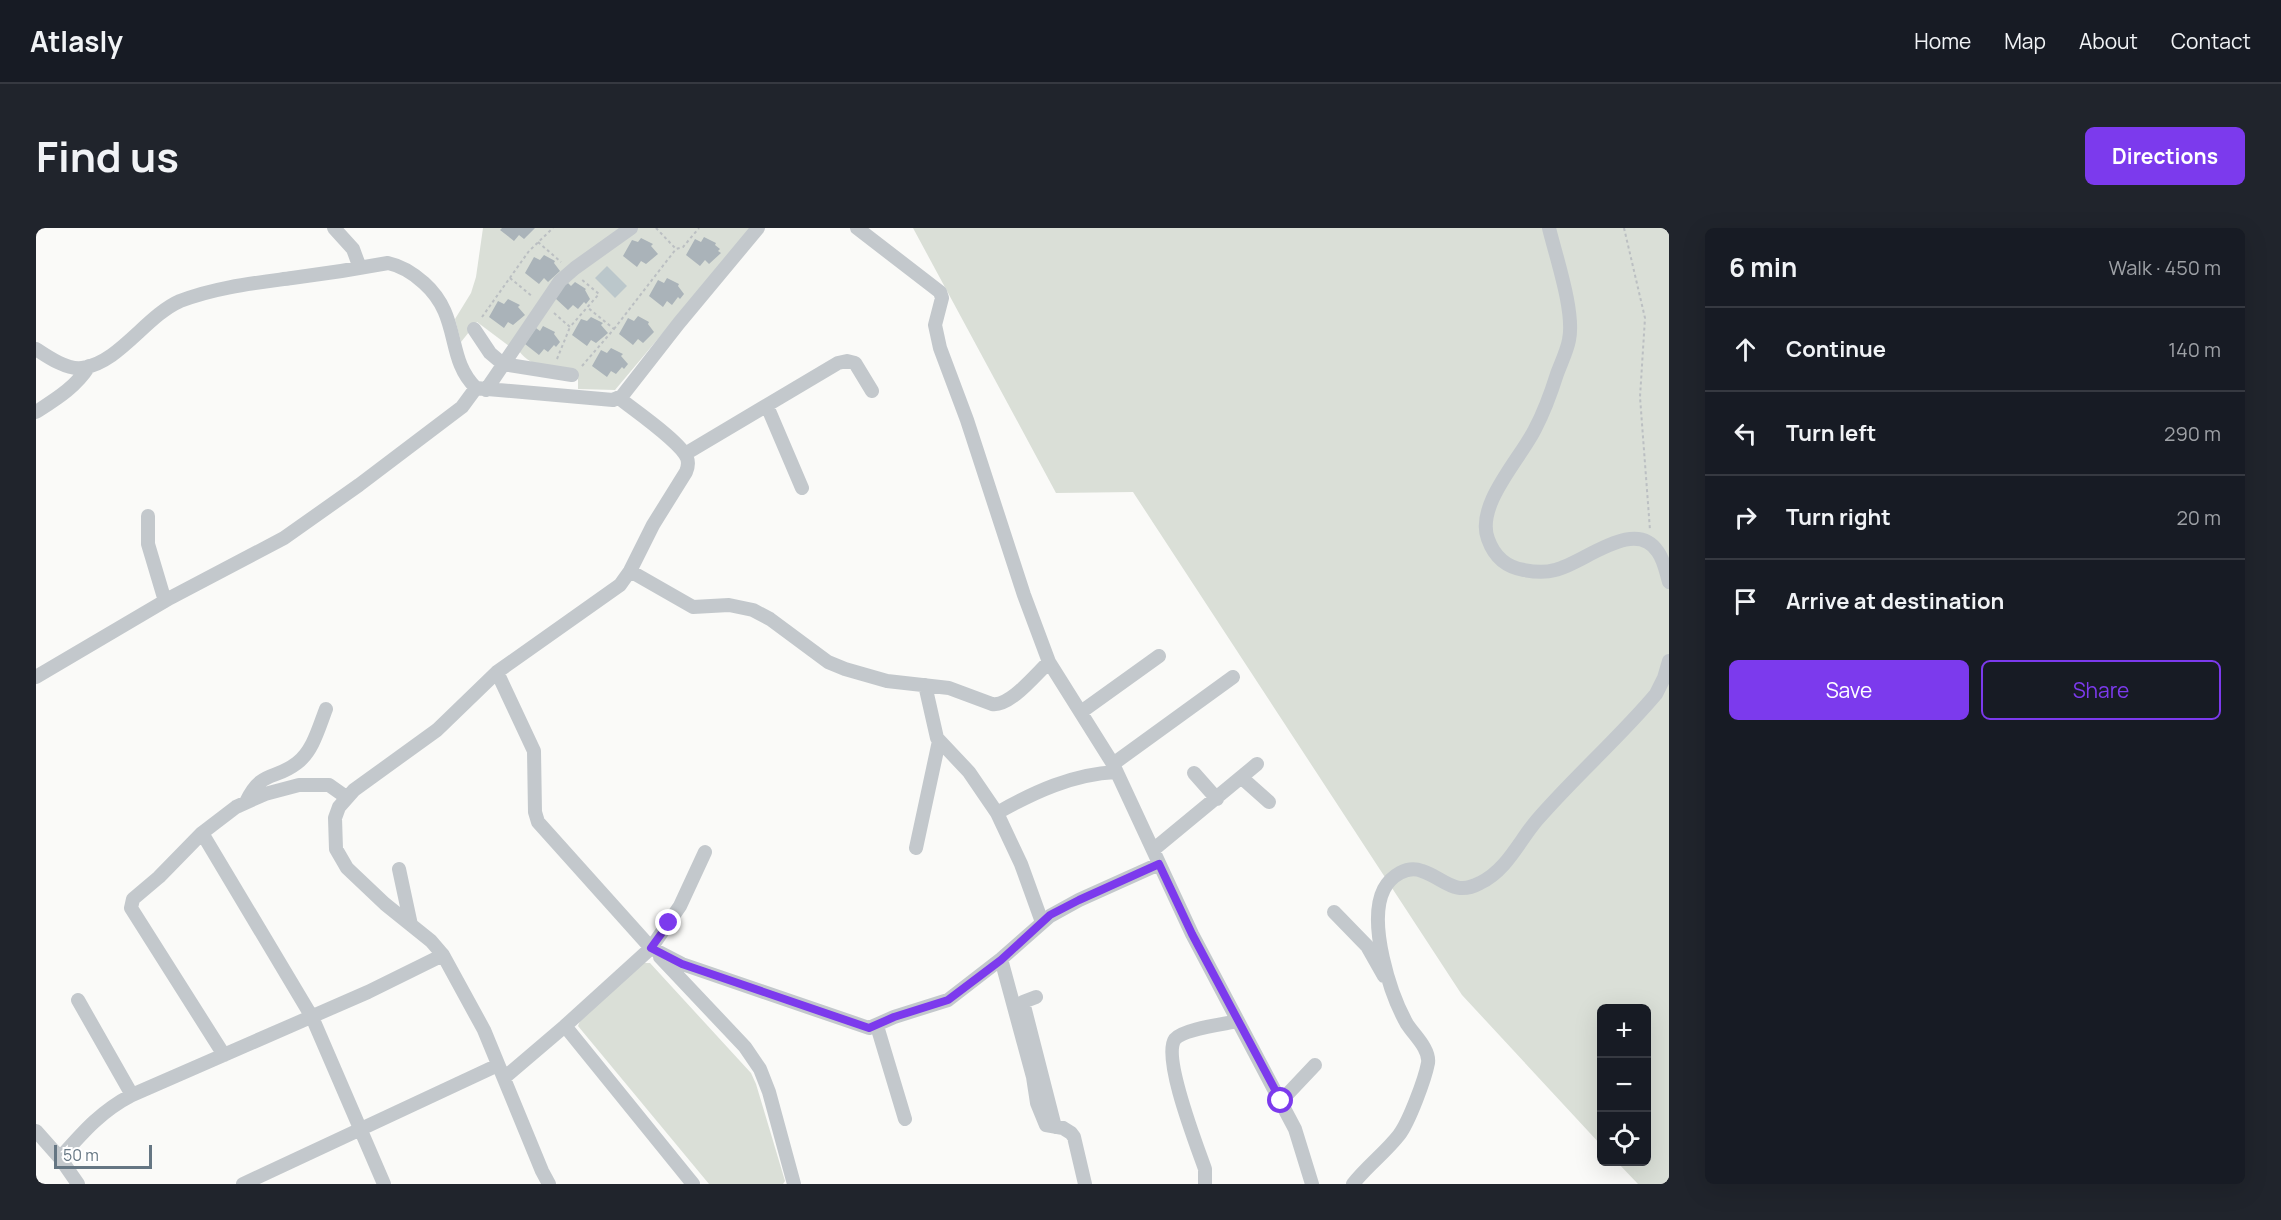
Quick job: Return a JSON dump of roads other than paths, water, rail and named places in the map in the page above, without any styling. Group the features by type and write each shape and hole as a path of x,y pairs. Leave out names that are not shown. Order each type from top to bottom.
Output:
{"street":[{"path":"334,228 353,249 358,257 360,268"},
{"path":"36,677 165,601 284,538 359,484 481,389 503,364 561,281 631,228"},
{"path":"36,349 75,368 89,366 111,354 176,303 194,296 237,286 388,263 407,270 430,289 445,308 460,364 467,378 481,389 609,400 619,398 758,228"},
{"path":"857,228 940,292 942,298 935,326 940,348 967,420 1036,631 1049,662 1114,768 1159,864 1295,1129 1312,1184"},
{"path":"1549,228 1570,323 1569,342 1536,429 1505,476 1489,508 1485,520 1487,538 1499,559 1506,564 1530,571 1546,572 1562,568 1624,539 1641,539 1659,552 1669,582"},
{"path":"474,328 490,353 503,364 572,375"},
{"path":"685,454 838,363 847,361 855,363 872,391"},
{"path":"36,412 66,393 82,378 89,366"},
{"path":"549,1184 476,1011 443,955 431,941 356,879 340,858 334,838 335,818 346,797 384,766 437,730 497,672 615,588 630,571 653,525 686,472 688,462 676,443 619,398"},
{"path":"767,406 802,488"},
{"path":"148,516 148,544 165,601"},
{"path":"630,571 693,607 729,605 753,610 770,619 836,666 887,681 949,688 974,699 997,705 1012,696 1049,662"},
{"path":"1081,712 1159,656"},
{"path":"1353,1184 1401,1132 1428,1064 1426,1052 1404,1018 1379,938 1383,892 1390,881 1401,872 1414,869 1421,870 1457,888 1477,885 1489,878 1506,862 1548,808 1649,702 1661,686 1669,661"},
{"path":"497,672 534,751 535,812 538,822 651,948 745,1047 760,1069 769,1092 794,1184"},
{"path":"997,813 1054,786 1114,768 1233,676"},
{"path":"916,848 939,741 925,685"},
{"path":"246,802 252,790 266,777 286,770 303,757 326,709"},
{"path":"939,741 969,772 997,813 1021,864 1042,922"},
{"path":"1153,850 1257,765"},
{"path":"1194,773 1217,800"},
{"path":"1242,778 1269,802"},
{"path":"224,1055 131,908 133,899 159,878 202,833 224,815 246,802 265,794 308,784 329,785 346,797"},
{"path":"202,833 312,1017 384,1184"},
{"path":"504,1078 651,948 680,906 705,852"},
{"path":"651,948 682,964 869,1028 894,1017 948,1000 1001,960 1042,922 1079,900 1159,864"},
{"path":"399,869 411,926"},
{"path":"1334,912 1366,946 1392,985"},
{"path":"60,1158 104,1112 132,1095 312,1017 443,955"},
{"path":"1001,960 1033,1077 1040,1116 1046,1125 1063,1128 1074,1137 1085,1184"},
{"path":"1036,997 1023,1002 1054,1126"},
{"path":"78,1000 132,1095"},
{"path":"1205,1184 1205,1169 1173,1067 1173,1044 1185,1033 1238,1021"},
{"path":"565,1026 693,1184"},
{"path":"877,1026 905,1119"},
{"path":"243,1184 498,1065"},
{"path":"1281,1101 1315,1065"},
{"path":"36,1131 60,1158 78,1184"}]}
